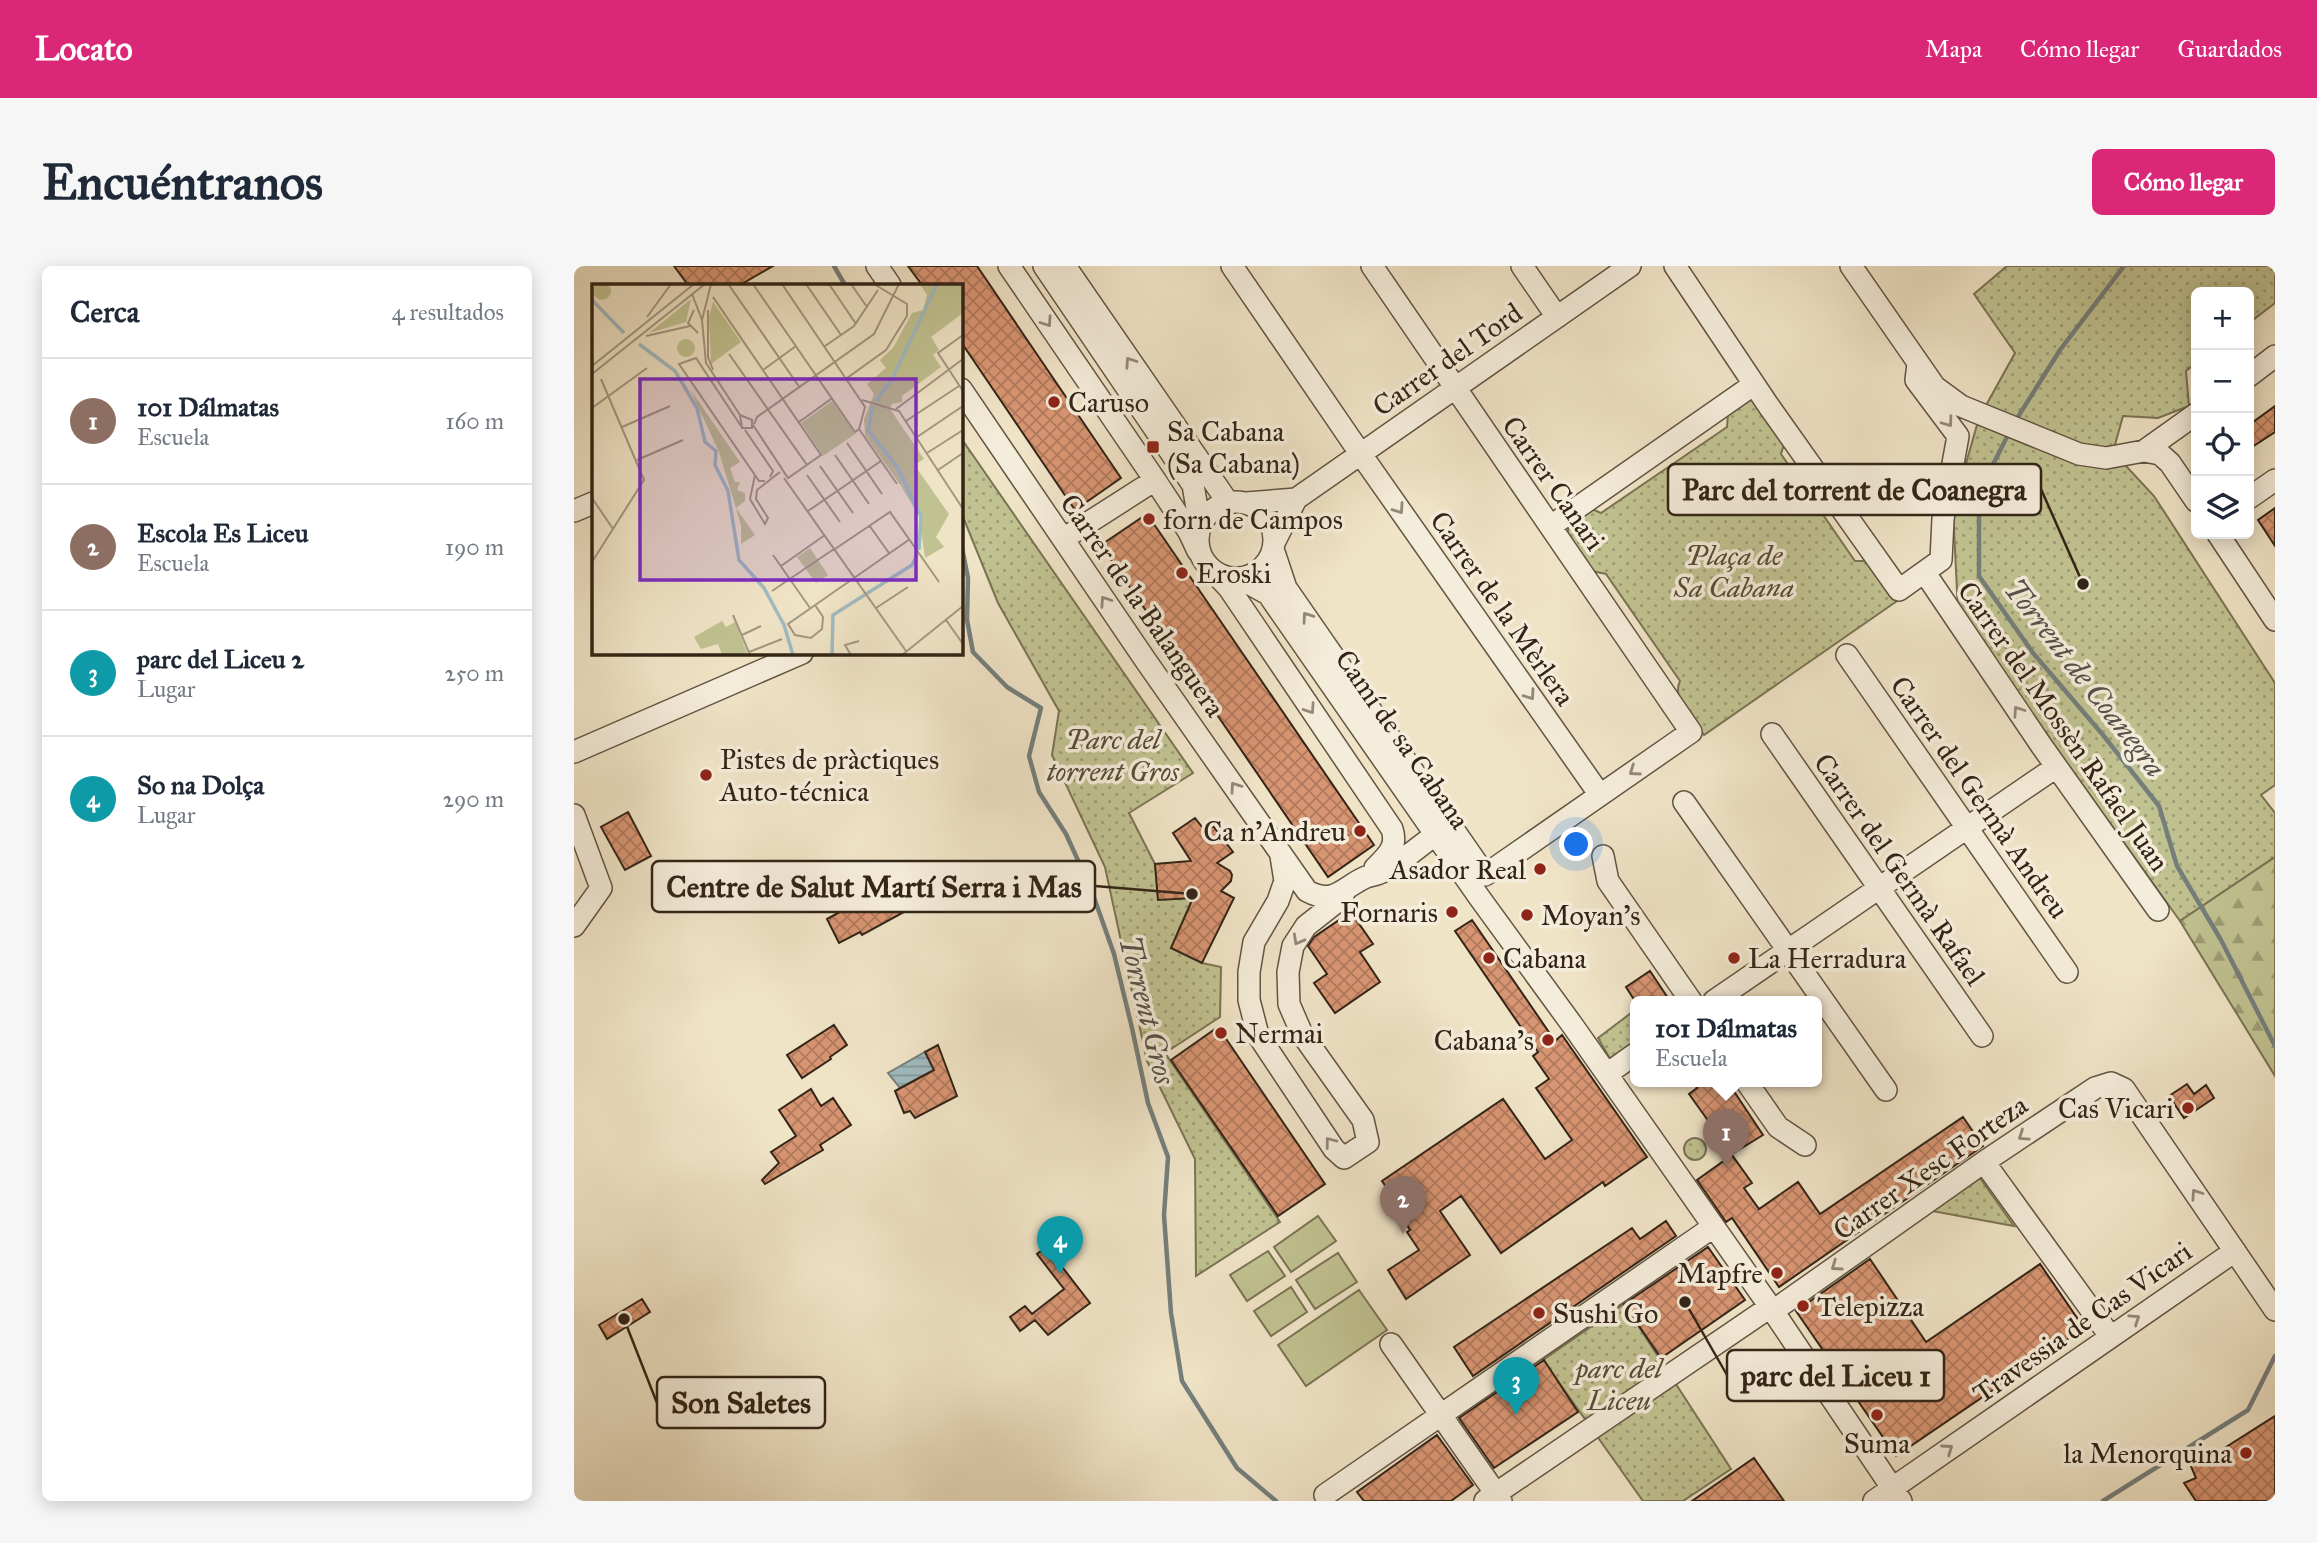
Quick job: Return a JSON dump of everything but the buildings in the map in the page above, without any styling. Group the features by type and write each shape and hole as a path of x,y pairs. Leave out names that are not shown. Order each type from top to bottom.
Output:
{"street":[{"path":"877,266 889,284"},
{"path":"1009,266 1189,531 1204,563 1229,588 1392,829 1395,838 1392,851 1366,877 1345,891 1339,900 1306,926 1293,946 1287,972 1289,1004 1302,1034 1363,1120 1368,1142 1344,1158 1334,1149 1258,1035 1249,1000 1248,972 1254,942 1278,901 1285,881 1281,852"},
{"path":"1044,266 1193,485 1200,525"},
{"path":"1065,266 1234,501"},
{"path":"1232,266 1360,453"},
{"name":"Carrer Canari","path":"1372,266 1691,733 1600,795"},
{"path":"1522,266 1557,317"},
{"name":"Carrer del Tord","path":"1270,553 1296,499 1630,266"},
{"path":"1675,266 1753,385 1899,590 1941,560 1943,519 1958,436 1916,380 1918,364"},
{"path":"1851,266 1918,364 1945,395 1978,413 2088,456 2113,458 2141,452 2156,453 2166,458 2191,494"},
{"path":"2254,372 2275,356"},
{"path":"1550,526 1753,385"},
{"name":"Carrer de la Balanguera","path":"962,390 1307,891 1319,897 1329,897 1345,891"},
{"path":"2141,452 2191,417"},
{"name":"Carrer de la Mèrlera","path":"1360,453 1600,795"},
{"path":"1063,539 1155,480"},
{"path":"2254,495 2275,480"},
{"path":"1193,485 1258,509 1267,518 1273,530 1268,594 1241,579"},
{"path":"1198,551 1200,525 1207,514 1219,505 1234,501 1296,499"},
{"path":"574,511 592,503"},
{"path":"2221,539 2275,620"},
{"path":"1270,553 1286,588 1485,875 1600,795"},
{"path":"1215,573 1227,578 1241,579 1254,575 1270,553"},
{"name":"Carrer del Mossèn Rafael Juan","path":"1925,573 2056,767 2158,910"},
{"name":"Camí de sa Cabana","path":"1268,594 1435,835 1607,1073 1896,1495"},
{"path":"574,752 800,654"},
{"name":"Carrer del Germà Andreu","path":"1847,655 2067,972"},
{"name":"Carrer del Germà Rafael","path":"1772,734 1982,1036"},
{"path":"1721,996 2056,767"},
{"path":"1684,802 1821,996"},
{"path":"574,815 601,888 574,926"},
{"path":"1366,877 1380,873 1435,835"},
{"path":"1604,856 1608,881 1687,996"},
{"path":"1822,998 1886,1090"},
{"path":"1607,1073 1630,1057"},
{"name":"Carrer Xesc Forteza","path":"1493,1498 2095,1088 2111,1083 2124,1090 2235,1251"},
{"path":"1750,1087 1778,1127 1805,1145"},
{"path":"1984,1162 2110,1336"},
{"path":"1325,1495 1713,1227"},
{"path":"2235,1251 2274,1309"},
{"name":"Travessia de Cas Vicari","path":"1874,1501 1896,1495 2110,1336 2235,1251"},
{"path":"1391,1344 1493,1498"}],"green space":[{"path":"2007,266 2275,266 2275,303 2254,319 2254,287 2191,287 2191,367 2186,371 2189,406 2158,418 2123,416 2113,452 2154,496 2275,683 2275,785 2261,795 2275,813 2275,857 2180,921 1958,611 1953,509 1979,418 2015,353 1974,294"},
{"name":"Plaça de Sa Cabana","path":"1753,400 1784,445 1781,454 1855,561 1872,564 1897,601 1704,735 1681,702 1678,688 1680,681 1606,574 1592,571 1567,535 1569,526 1592,509 1601,513 1727,427 1728,413 1744,401"},
{"name":"Parc del torrent Gros","path":"962,439 1193,773 1129,813 1155,864 1158,899 1193,898 1171,948 1202,963 1221,967 1220,1017 1165,1053 1280,1222 1196,1276 1195,1159 1147,1061 1105,867 1052,755 1059,711 998,603 962,514"},
{"path":"2275,857 2275,1076 2180,921"},
{"path":"1630,1014 1630,1049 1612,1062 1598,1038"},
{"path":"1695,1138 1705,1145 1706,1149 1699,1159 1695,1160 1685,1153 1684,1149 1691,1139"},
{"path":"1980,1178 2014,1226 1932,1211"},
{"path":"1318,1216 1336,1241 1291,1272 1274,1247"},
{"path":"1268,1251 1285,1276 1247,1301 1230,1275"},
{"path":"1338,1253 1357,1282 1315,1309 1296,1280"},
{"path":"1291,1287 1307,1312 1271,1336 1254,1311"},
{"path":"1359,1290 1387,1330 1306,1386 1278,1345"},
{"name":"parc del Liceu","path":"1624,1304 1731,1469 1683,1501 1643,1501 1543,1360"}],"water":[{"path":"925,1052 934,1070 900,1088 888,1073"}],"waterway":[{"name":"Torrent Gros","path":"834,266 844,284"},
{"name":"Torrent de Coanegra","path":"2016,420 2060,350 2124,266"},
{"name":"Torrent de Coanegra","path":"2010,431 1979,492 1979,576 2033,653 2159,806 2177,866 2221,940 2275,1046"},
{"name":"Torrent Gros","path":"962,548 968,578 967,620 973,652 1007,687 1041,708 1029,756 1039,792 1066,834 1091,889 1114,954 1148,1103 1168,1157 1164,1215 1171,1313 1182,1381 1237,1468 1276,1501"},
{"name":"Torrent de Coanegra","path":"2103,1501 2248,1410 2275,1356"}],"place":[{"name":"Caruso","path":"1054,402"},
{"name":"Sa Cabana (Sa Cabana)","path":"1153,447"},
{"name":"forn de Campos","path":"1149,519"},
{"name":"Eroski","path":"1182,573"},
{"name":"Parc del torrent de Coanegra","path":"2083,584"},
{"name":"Pistes de pràctiques Auto-técnica","path":"706,775"},
{"name":"Ca n'Andreu","path":"1360,831"},
{"name":"Asador Real","path":"1540,869"},
{"name":"Centre de Salut Martí Serra i Mas","path":"1192,894"},
{"name":"Fornaris","path":"1452,912"},
{"name":"Moyan's","path":"1527,915"},
{"name":"Cabana","path":"1489,958"},
{"name":"La Herradura","path":"1734,958"},
{"name":"Nermai","path":"1221,1033"},
{"name":"Cabana's","path":"1548,1040"},
{"name":"Cas Vicari","path":"2188,1108"},
{"name":"101 Dálmatas","path":"1726,1167"},
{"name":"Escola Es Liceu","path":"1403,1234"},
{"name":"Mapfre","path":"1777,1273"},
{"name":"So na Dolça","path":"1060,1274"},
{"name":"parc del Liceu 1","path":"1685,1302"},
{"name":"Telepizza","path":"1803,1306"},
{"name":"Sushi Go","path":"1539,1313"},
{"name":"Son Saletes","path":"624,1319"},
{"name":"parc del Liceu 2","path":"1516,1415"},
{"name":"Suma","path":"1877,1415"},
{"name":"la Menorquina","path":"2246,1453"}]}
